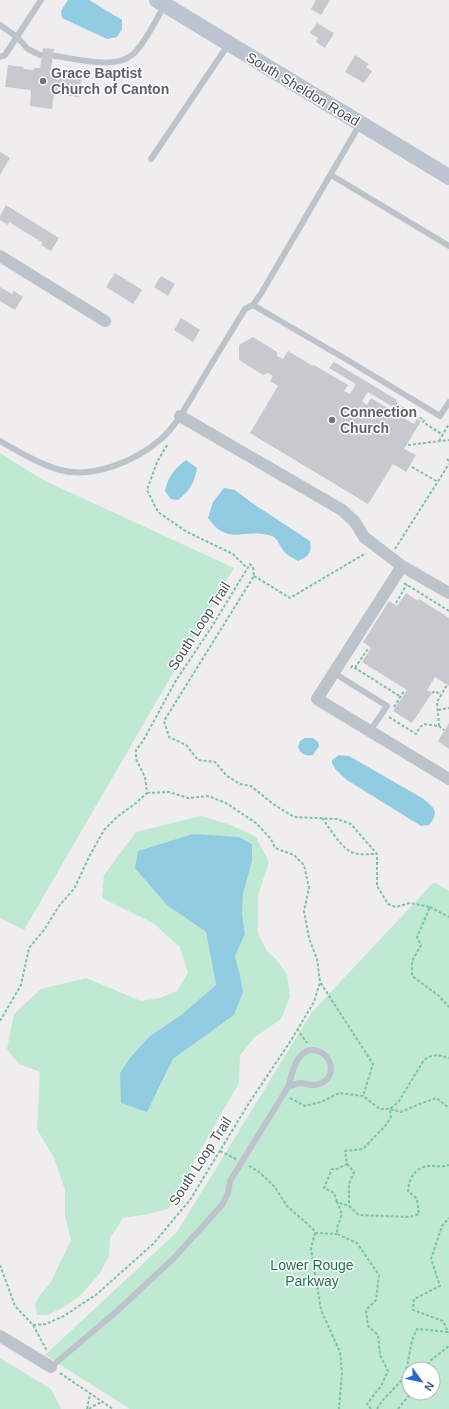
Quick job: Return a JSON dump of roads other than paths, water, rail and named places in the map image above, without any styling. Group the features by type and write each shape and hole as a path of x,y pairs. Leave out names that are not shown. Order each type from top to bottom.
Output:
{"street":[{"name":"South Sheldon Road","path":"161,2 449,177"},
{"path":"0,256 105,321"},
{"path":"180,416 342,510 355,522 364,537 402,566 449,593"},
{"path":"402,566 317,699 449,779"},
{"path":"0,1336 51,1367"}],"lane":[{"path":"0,57 5,55 41,0"},
{"path":"55,56 104,63 116,63 124,59 136,52 161,2"},
{"path":"0,25 17,36 28,49 40,55"},
{"path":"151,159 229,44"},
{"path":"0,441 40,463 61,470 87,472 115,466 136,457 161,439 180,416 245,310 253,305 361,124"},
{"path":"331,175 449,246"},
{"path":"253,305 440,416 449,402"},
{"path":"334,673 387,706 370,731"},
{"path":"51,1367 116,1312 174,1258 222,1205 228,1193 230,1181 288,1087 296,1061 303,1052 309,1050 320,1051 328,1058 331,1064 331,1070 325,1081 314,1086 300,1083 288,1087"}],"water":[{"path":"68,0 89,0 122,20 122,29 117,37 107,39 62,18 61,11"},
{"path":"186,460 197,468 191,486 178,500 171,499 165,491 168,482 175,470"},
{"path":"224,488 235,490 310,541 311,548 309,554 298,561 286,553 274,537 263,534 233,535 221,531 208,518 213,502"},
{"path":"305,738 313,738 318,742 319,746 313,755 304,754 299,750 298,747 300,741"},
{"path":"339,755 349,756 430,804 435,813 429,825 421,826 347,780 336,770 332,763 332,760"},
{"path":"193,834 239,837 252,844 252,861 243,894 242,914 245,934 235,956 243,992 234,1015 173,1059 147,1112 121,1103 120,1073 130,1058 150,1036 181,1015 216,985 206,932 167,905 135,868 138,851"}],"place":[{"name":"Grace Baptist Church of Canton","path":"43,81"},
{"name":"Connection Church","path":"332,420"}],"park label":[{"name":"Lower Rouge Parkway","path":"312,1274"}]}
